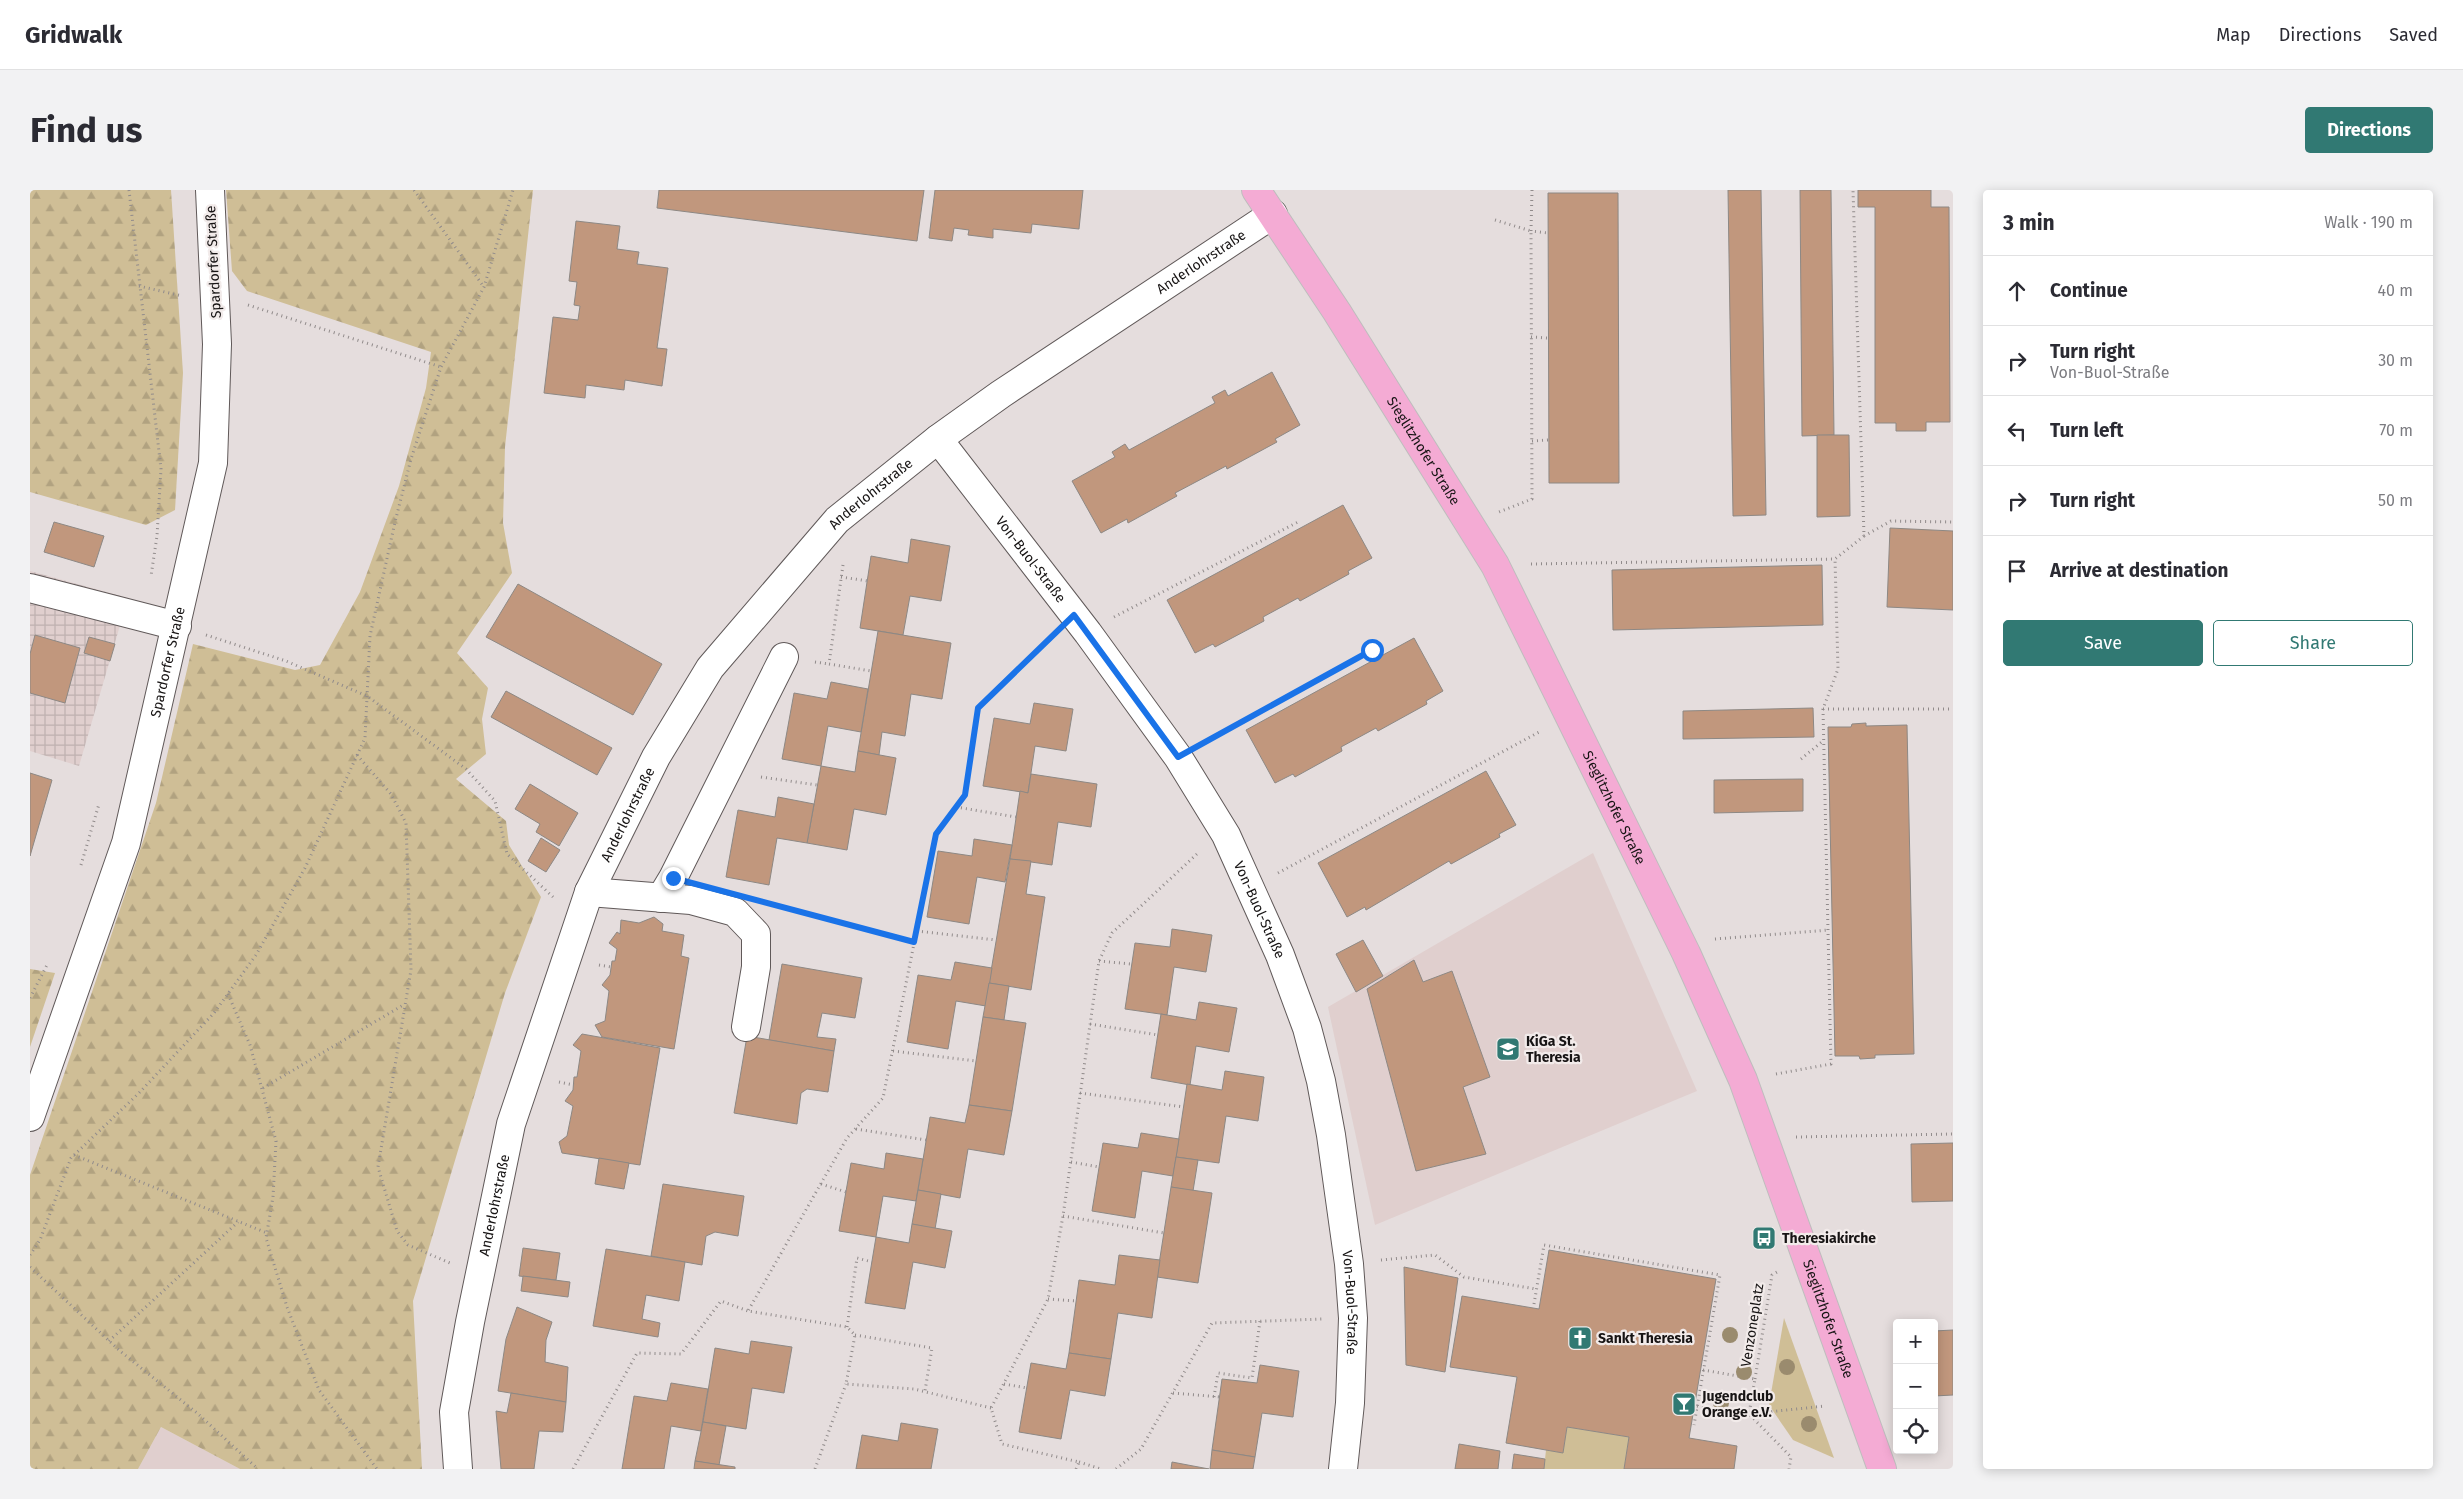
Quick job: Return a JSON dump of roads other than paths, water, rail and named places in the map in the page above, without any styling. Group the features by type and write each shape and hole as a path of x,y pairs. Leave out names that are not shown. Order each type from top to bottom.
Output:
{"main road":[{"name":"Sieglitzhofer Straße","path":"1256,190 1471,523 1495,565 1686,953 1743,1080 1882,1469"}],"street":[{"name":"Spardorfer Straße","path":"30,1117 126,843 213,463 217,344 210,190"},
{"name":"Anderlohrstraße","path":"458,1469 454,1412 479,1275 511,1124 589,892 656,757 710,668 837,520 938,440 1001,394 1273,214"},
{"name":"Von-Buol-Straße","path":"938,440 1081,624 1178,757 1226,835 1280,955 1307,1028 1321,1081 1331,1135 1348,1264 1353,1318 1350,1403 1343,1469"},
{"path":"30,588 177,626"},
{"path":"661,898 673,878 784,657"},
{"path":"589,892 691,900 735,912 756,934 756,967 746,1027"}],"place":[{"name":"KiGa St. Theresia","path":"1508,1049"},
{"name":"Theresiakirche","path":"1764,1238"},
{"name":"Sankt Theresia","path":"1580,1338"},
{"name":"Jugendclub Orange e.V.","path":"1684,1404"}]}
